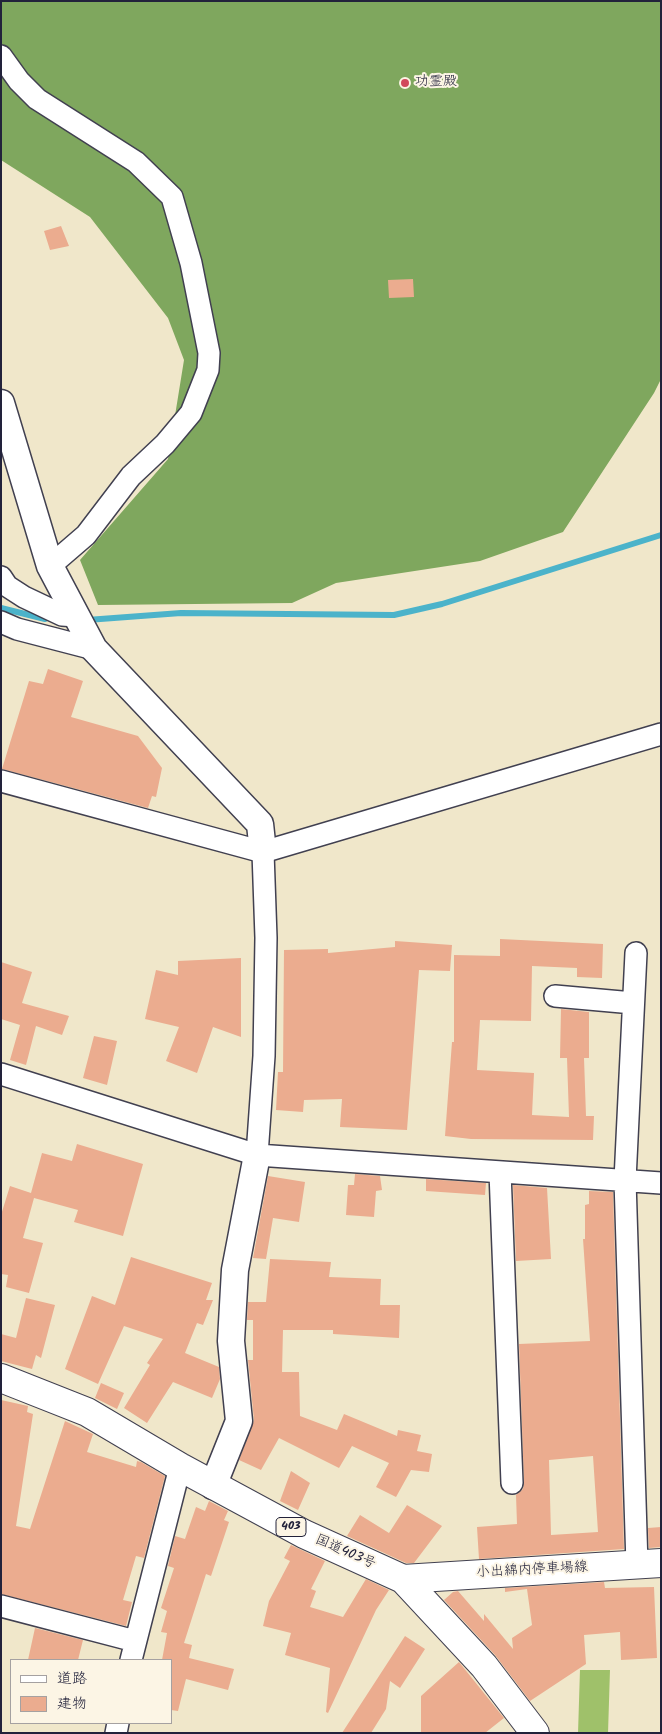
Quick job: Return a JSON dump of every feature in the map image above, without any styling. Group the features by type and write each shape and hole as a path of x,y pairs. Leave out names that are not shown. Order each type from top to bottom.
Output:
{"main road":[{"name":"国道403号","path":"1,1378 87,1412 180,1467 304,1534 403,1579 484,1666 535,1733"},
{"name":"小出綿内停車場線","path":"403,1579 649,1564"}],"street":[{"path":"1,56 19,81 37,99 136,162 172,197 191,263 209,354 208,370 192,413 165,444 131,476 86,535 50,566"},
{"path":"1,403 50,566 94,649 260,824 263,852 266,948 264,1056 257,1155 235,1270 231,1342 239,1421 214,1486"},
{"path":"1,577 7,586 24,597 62,615 76,616"},
{"path":"1,622 17,629 94,649"},
{"path":"1,781 263,852 661,734"},
{"path":"636,953 625,1180 649,1564"},
{"path":"554,996 634,1003"},
{"path":"1,1074 257,1155 661,1183"},
{"path":"500,1172 512,1483"},
{"path":"1,1606 133,1650 180,1467"}],"green space":[{"path":"1,1 661,1 661,379 654,393 563,532 480,561 336,583 292,603 98,605 80,560 168,459 184,360 168,318 90,217 1,160"},
{"path":"580,1670 610,1670 608,1733 578,1733"}],"building":[{"path":"61,226 69,246 50,250 44,231"},
{"path":"413,279 414,297 389,298 388,280"},
{"path":"48,669 83,681 71,717 138,736 162,768 156,797 152,796 148,808 2,769 29,681 43,684"},
{"path":"500,939 603,944 602,978 577,977 577,968 532,966 531,1021 480,1020 477,1070 534,1073 532,1115 569,1117 567,1058 560,1058 561,1009 589,1012 589,1058 584,1058 586,1116 594,1116 593,1140 471,1139 445,1136 452,1042 454,1042 454,955 500,956"},
{"path":"395,941 452,945 450,971 419,970 407,1130 340,1127 342,1099 304,1100 303,1112 276,1110 278,1072 283,1072 284,950 328,949 328,953 395,947"},
{"path":"241,958 241,1037 213,1027 197,1073 166,1061 179,1027 145,1019 156,970 178,975 178,961"},
{"path":"1,962 32,972 22,1003 69,1016 62,1035 36,1026 26,1065 10,1060 20,1025 1,1019"},
{"path":"94,1036 117,1041 107,1085 83,1078"},
{"path":"77,1144 143,1164 123,1236 74,1222 78,1210 34,1198 23,1238 43,1243 29,1293 6,1287 8,1275 1,1274 1,1215 10,1186 31,1193 42,1153 72,1161"},
{"path":"355,1174 380,1176 382,1190 376,1191 374,1217 346,1215 348,1185 354,1185"},
{"path":"268,1176 305,1182 299,1222 273,1218 266,1259 253,1258"},
{"path":"426,1179 486,1183 485,1195 426,1191"},
{"path":"513,1185 547,1188 551,1259 516,1261"},
{"path":"589,1191 613,1192 624,1549 479,1559 477,1527 517,1524 516,1495 523,1489 524,1483 519,1344 590,1341 583,1239 585,1239 585,1205 589,1204","holes":["593,1456 598,1532 551,1535 549,1460"]},
{"path":"131,1257 212,1283 206,1300 213,1300 203,1325 197,1323 185,1353 219,1367 220,1379 212,1398 173,1382 147,1423 124,1408 150,1365 147,1363 163,1339 124,1326 98,1384 65,1369 92,1296 115,1305"},
{"path":"270,1259 331,1262 329,1277 381,1279 380,1305 400,1305 399,1338 333,1334 333,1330 283,1330 282,1372 299,1372 300,1416 337,1430 344,1414 397,1436 398,1430 421,1435 417,1451 432,1454 429,1472 411,1470 396,1497 376,1487 389,1463 352,1446 339,1468 279,1438 261,1470 239,1460 254,1420 248,1360 253,1360 253,1320 247,1320 248,1302 266,1302"},
{"path":"26,1298 55,1305 41,1358 36,1355 32,1369 1,1361 1,1334 16,1338"},
{"path":"101,1383 124,1393 117,1409 95,1398"},
{"path":"1,1400 28,1406 27,1412 33,1414 16,1526 30,1529 65,1421 93,1434 87,1452 136,1467 137,1461 141,1462 165,1476 144,1558 136,1556 123,1600 132,1602 126,1626 1,1594"},
{"path":"291,1471 310,1483 298,1510 280,1501"},
{"path":"209,1501 228,1511 224,1520 229,1522 211,1576 206,1574 184,1643 192,1645 189,1658 234,1669 228,1690 186,1679 178,1711 172,1710 172,1659 162,1659 167,1633 161,1632 167,1611 161,1608 174,1568 168,1566 175,1536 185,1539 196,1507 205,1511"},
{"path":"407,1505 442,1526 414,1563 406,1563 347,1536 360,1515 389,1533"},
{"path":"661,1527 661,1547 649,1548 648,1528"},
{"path":"291,1545 325,1561 311,1589 316,1591 310,1607 343,1617 366,1579 389,1590 376,1610 328,1713 326,1712 330,1668 285,1655 291,1633 263,1626 269,1601 290,1561 284,1558"},
{"path":"604,1582 605,1588 654,1587 657,1658 621,1660 620,1632 584,1635 586,1664 530,1701 495,1655 444,1600 453,1592 458,1591 484,1621 484,1614 513,1649 512,1638 532,1625 527,1589 505,1592 505,1588"},
{"path":"35,1628 83,1640 78,1659 28,1659"},
{"path":"405,1636 425,1649 400,1688 390,1681 386,1709 371,1733 342,1733"},
{"path":"459,1662 504,1718 485,1733 421,1733 421,1696"}],"waterway":[{"path":"87,620 181,613 394,615 442,604 661,535"},
{"path":"1,608 45,619"}],"place":[{"name":"功霊殿","path":"405,83"}]}
